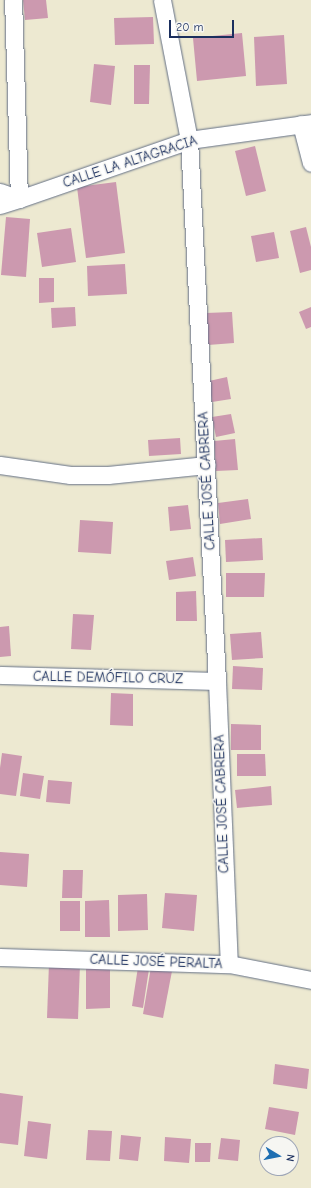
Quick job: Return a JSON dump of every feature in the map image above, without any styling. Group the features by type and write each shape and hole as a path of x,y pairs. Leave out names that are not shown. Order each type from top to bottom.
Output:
{"street":[{"path":"0,192 19,199 13,0"},
{"name":"CALLE JOSÉ CABRERA","path":"162,0 189,140 217,681 229,964"},
{"path":"306,123 311,164"},
{"name":"CALLE LA ALTAGRACIA","path":"0,205 189,140 306,123"},
{"path":"0,465 70,475 108,474 206,465"},
{"name":"CALLE DEMÓFILO CRUZ","path":"0,675 217,681"},
{"name":"CALLE JOSÉ PERALTA","path":"0,957 229,964 311,980"}],"building":[{"path":"23,0 46,0 48,18 25,20"},
{"path":"153,17 154,44 115,45 114,18"},
{"path":"242,33 246,76 197,81 193,38"},
{"path":"284,35 287,84 256,86 254,37"},
{"path":"94,64 115,66 111,105 90,102"},
{"path":"134,65 150,65 149,104 134,104"},
{"path":"255,146 266,191 246,196 235,151"},
{"path":"116,182 125,253 86,258 77,187"},
{"path":"6,217 30,219 26,277 1,275"},
{"path":"306,227 311,247 311,270 300,273 290,231"},
{"path":"71,228 76,262 42,267 37,233"},
{"path":"274,232 279,258 256,262 251,236"},
{"path":"125,264 127,294 88,296 87,266"},
{"path":"39,278 54,278 54,302 39,303"},
{"path":"75,307 76,326 52,328 51,308"},
{"path":"311,307 311,327 306,329 299,312"},
{"path":"232,312 234,343 208,345 206,313"},
{"path":"227,377 231,399 212,402 209,381"},
{"path":"231,414 235,433 216,437 212,417"},
{"path":"180,438 181,454 149,456 148,440"},
{"path":"235,439 238,470 216,471 214,441"},
{"path":"248,499 251,519 220,524 218,503"},
{"path":"188,505 191,529 170,531 168,507"},
{"path":"80,520 113,522 111,554 78,552"},
{"path":"262,538 263,560 226,562 225,540"},
{"path":"193,557 196,576 169,580 166,561"},
{"path":"226,573 265,573 264,597 226,597"},
{"path":"196,591 197,621 176,621 176,592"},
{"path":"73,614 94,615 91,650 71,649"},
{"path":"9,626 11,656 0,657 0,627"},
{"path":"261,632 263,658 232,660 230,634"},
{"path":"233,666 263,668 262,690 232,689"},
{"path":"111,693 133,694 133,726 110,725"},
{"path":"231,724 261,725 261,750 231,750"},
{"path":"2,753 22,756 16,796 0,794 0,768"},
{"path":"237,754 265,754 266,776 237,776"},
{"path":"23,773 44,776 40,799 20,796"},
{"path":"48,780 72,782 70,804 46,802"},
{"path":"271,786 272,805 237,808 235,790"},
{"path":"0,852 29,854 27,887 0,885"},
{"path":"63,870 83,870 82,898 62,898"},
{"path":"165,893 197,895 194,931 162,928"},
{"path":"147,894 148,930 118,931 118,895"},
{"path":"109,900 110,937 85,937 85,901"},
{"path":"60,901 80,901 80,931 60,931"},
{"path":"49,963 80,964 78,1019 47,1018"},
{"path":"110,967 110,1008 86,1009 86,968"},
{"path":"138,967 149,969 143,1008 132,1006"},
{"path":"151,967 172,971 163,1018 143,1014"},
{"path":"275,1064 309,1069 307,1089 273,1084"},
{"path":"0,1093 23,1096 18,1145 0,1143"},
{"path":"269,1107 299,1112 295,1135 265,1129"},
{"path":"28,1121 51,1124 47,1159 24,1156"},
{"path":"88,1130 112,1131 110,1161 86,1160"},
{"path":"121,1135 141,1137 138,1161 119,1159"},
{"path":"165,1137 191,1139 189,1163 164,1161"},
{"path":"221,1138 240,1140 238,1161 218,1159"},
{"path":"195,1143 211,1143 210,1162 195,1162"}]}
